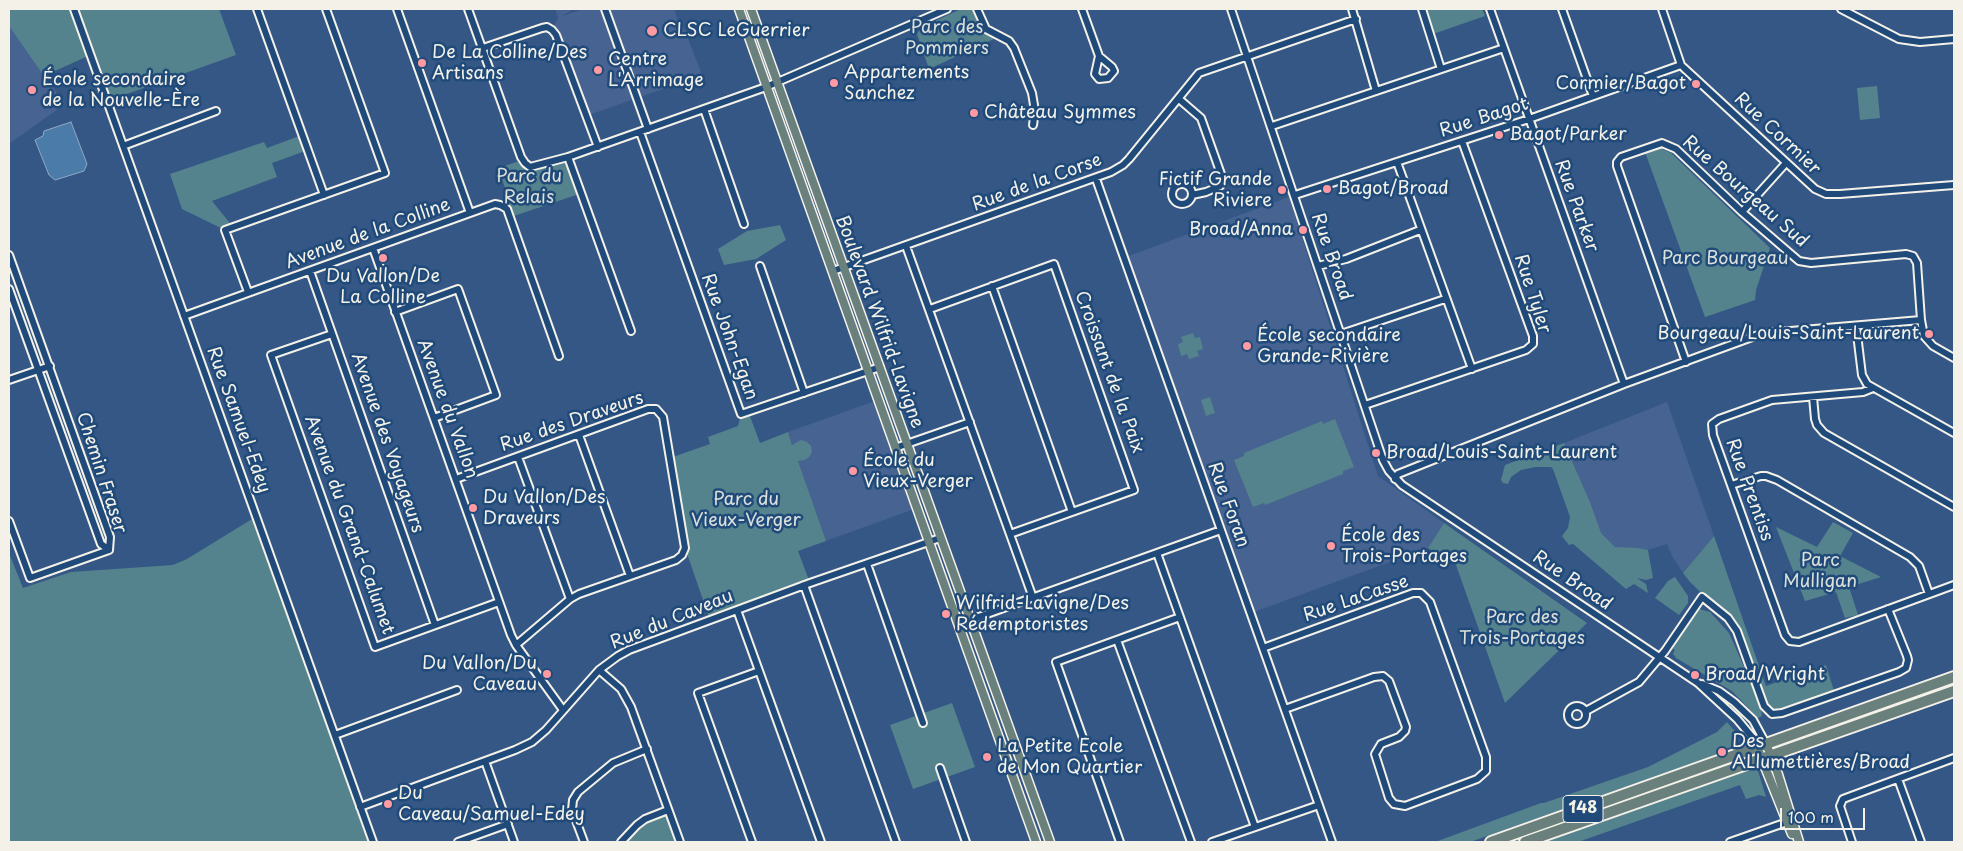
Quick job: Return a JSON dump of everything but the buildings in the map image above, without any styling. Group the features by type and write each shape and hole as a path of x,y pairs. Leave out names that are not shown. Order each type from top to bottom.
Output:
{"highway":[{"name":"148","path":"1491,842 1954,677"},
{"name":"148","path":"1525,842 1954,690"}],"main road":[{"name":"Boulevard Wilfrid-Lavigne","path":"739,9 1036,842"},
{"name":"Boulevard Wilfrid-Lavigne","path":"751,9 1050,842"},
{"path":"1761,745 1798,842"}],"street":[{"name":"Rue Samuel-Edey","path":"74,9 373,842"},
{"path":"257,9 324,195"},
{"path":"248,292 225,230 385,173 326,9"},
{"name":"Avenue de la Colline","path":"184,316 470,213 397,9"},
{"path":"468,9 525,163 530,167 568,158 766,86 948,9"},
{"path":"605,9 648,129"},
{"path":"977,9 986,29 1009,41 1014,48 1032,93 1035,111 1032,125"},
{"path":"1082,9 1099,56"},
{"name":"Rue Broad","path":"1231,9 1383,460 1389,472 1395,479 1698,683 1737,719 1761,745"},
{"path":"1352,9 1376,91"},
{"path":"1422,9 1441,69"},
{"name":"Rue Parker","path":"1490,9 1624,384"},
{"path":"1562,9 1593,96"},
{"name":"Rue Cormier","path":"1662,9 1681,65 1815,189 1832,194 1954,185"},
{"path":"1841,9 1899,39 1920,42 1954,39"},
{"name":"Rue de la Corse","path":"833,271 1096,179 1123,165 1200,73 1356,19"},
{"path":"483,48 542,28 547,27 552,30 556,35 598,147"},
{"path":"1272,126 1504,48"},
{"name":"Rue Bagot","path":"1295,195 1529,119 1681,65"},
{"path":"1179,99 1201,118 1222,177 1220,186 1192,195"},
{"path":"704,109 744,224"},
{"path":"123,146 216,111"},
{"name":"Rue John-Egan","path":"640,132 741,414 880,366"},
{"name":"Rue Tyler","path":"1365,405 1526,350 1533,344 1534,340 1462,141"},
{"name":"Rue Bourgeau Sud","path":"1686,362 1618,170 1617,162 1621,157 1656,144 1668,144 1676,149 1742,212 1799,261 1811,263 1906,254 1913,256 1916,263 1921,320"},
{"path":"568,158 631,330"},
{"path":"1397,162 1420,230 1472,369"},
{"path":"1742,212 1786,164"},
{"name":"Rue Foran","path":"1096,179 1332,842"},
{"path":"470,213 495,204 507,209 560,356"},
{"path":"1318,266 1346,259 1420,230"},
{"path":"906,246 1033,598"},
{"name":"Avenue du Vallon","path":"373,248 516,645 563,710"},
{"name":"Chemin Fraser","path":"9,255 110,537 109,550"},
{"name":"Croissant de la Paix","path":"930,309 1054,264 1058,274 1134,490 1010,534"},
{"path":"760,266 804,393"},
{"name":"Avenue des Voyageurs","path":"310,271 435,625"},
{"path":"992,286 1072,512"},
{"name":"Chemin Fraser","path":"9,289 101,544 109,550"},
{"path":"395,312 458,289 496,395 434,418"},
{"path":"1341,334 1445,299"},
{"path":"1395,479 1398,474 1624,384 1761,334 1921,320 1926,339 1933,346 1954,358"},
{"path":"1856,326 1862,375 1867,384 1954,433"},
{"name":"Avenue du Grand-Calumet","path":"332,334 271,355 375,647 499,602"},
{"path":"9,380 50,366"},
{"name":"Rue Prentiss","path":"1873,388 1863,392 1772,400 1715,421 1712,424 1712,431 1785,635 1790,641 1799,642 1954,585"},
{"path":"1813,397 1815,419 1817,425 1824,433 1954,508"},
{"name":"Rue des Draveurs","path":"456,479 648,409 656,409 663,417 685,548 682,555 676,560 570,599 516,645"},
{"path":"895,448 970,422"},
{"path":"579,435 630,576"},
{"path":"518,457 570,599"},
{"path":"1732,485 1760,476 1777,480 1910,557 1919,566 1929,594"},
{"path":"9,521 30,578 109,550"},
{"path":"959,624 1221,530"},
{"name":"Rue du Caveau","path":"360,807 532,742 546,730 599,670 629,650 804,585 940,538"},
{"path":"1157,553 1255,827"},
{"path":"867,564 923,723"},
{"path":"804,585 896,842"},
{"name":"Rue LaCasse","path":"1263,648 1413,593 1421,593 1430,602 1486,758 1486,771 1477,779 1405,806 1394,804 1389,798 1376,754 1381,744 1399,737 1406,727 1390,682 1383,676 1374,677 1285,710"},
{"path":"1586,711 1639,682 1660,658 1702,598 1728,618 1737,631 1764,706 1772,714 1782,713 1906,668 1907,656 1888,609"},
{"path":"737,610 821,842"},
{"path":"1120,842 1056,662 1180,617"},
{"path":"1117,640 1191,842"},
{"path":"599,670 621,689 627,697 680,842"},
{"path":"752,842 698,693 759,671"},
{"name":"Rue Broad","path":"1698,683 1719,691 1753,720 1761,745"},
{"path":"335,735 457,690"},
{"path":"584,842 572,810 573,800 578,792 613,763 647,749"},
{"path":"1852,842 1840,806 1843,799 1954,758"},
{"path":"485,761 514,842"},
{"path":"940,768 966,842"},
{"path":"1898,779 1921,842"},
{"path":"1212,842 1319,805"},
{"path":"621,842 637,825 668,810"},
{"path":"1730,842 1790,821"},
{"path":"458,842 508,824"}],"shaded area":[{"path":"555,9 574,9 562,16 583,9 674,9 685,31 702,75 586,116 552,30 558,18"},
{"name":"École secondaire de la Nouvelle-Ère","path":"9,26 65,104 9,144"},
{"path":"71,122 87,164 84,171 55,180 49,175 35,140 43,136 44,131"},
{"name":"École secondaire Grande-Rivière","path":"1289,197 1378,476 1444,523 1428,548 1254,612 1232,544 1126,257"},
{"name":"École du Vieux-Verger","path":"878,400 917,508 826,541 788,432"},
{"path":"1667,402 1714,536 1683,573 1667,544 1648,550 1639,548 1624,549 1615,547 1600,533 1590,502 1564,443"}],"green space":[{"path":"9,9 71,9 88,56 44,76 9,26"},
{"path":"74,9 219,9 236,55 107,101"},
{"name":"Parc des Pommiers","path":"961,9 972,9 983,31 996,38 929,69 917,34 922,27"},
{"path":"1425,9 1482,9 1485,16 1433,34"},
{"path":"1877,86 1880,118 1860,120 1857,88"},
{"path":"302,135 308,150 272,163 277,177 212,201 233,227 225,230 182,209 170,174 264,142 267,148"},
{"name":"Parc Bourgeau","path":"1660,148 1671,153 1770,248 1756,290 1755,300 1705,317 1645,152"},
{"name":"Parc du Relais","path":"568,157 582,193 511,217 505,206 508,196 498,168 523,160 527,165"},
{"path":"780,225 786,240 756,259 724,265 718,249 747,231"},
{"path":"1193,333 1195,338 1200,337 1203,349 1197,351 1199,356 1189,359 1187,354 1181,356 1178,344 1183,342 1181,337"},
{"path":"1210,397 1215,413 1206,416 1201,400"},
{"name":"Parc du Vieux-Verger","path":"748,411 760,443 788,432 792,445 801,440 811,446 812,452 809,457 798,461 826,541 798,551 810,583 710,620 685,548 670,458 710,444 708,437 738,426 741,414"},
{"path":"1335,419 1354,467 1343,471 1343,474 1265,505 1264,503 1253,507 1234,460 1244,456 1244,453 1322,421 1323,424"},
{"path":"1564,443 1590,502 1601,533 1615,547 1648,550 1653,578 1646,580 1637,578 1646,584 1648,593 1634,584 1626,589 1573,544 1569,545 1565,540 1562,536 1568,528 1570,517 1551,467 1535,467 1521,470 1511,477 1508,484 1503,483 1501,480 1505,465"},
{"path":"252,519 368,842 9,842 9,553 23,588 71,572 173,565 187,559"},
{"name":"Parc Mulligan","path":"1833,522 1853,533 1840,556 1881,577 1849,587 1858,615 1845,618 1836,592 1805,601 1776,527 1817,547"},
{"name":"Parc des Trois-Portages","path":"1444,523 1587,623 1505,703 1456,565 1428,548"},
{"path":"1714,536 1766,686 1826,665 1834,691 1780,711 1768,709 1742,633 1730,614 1713,604 1683,573"},
{"path":"1675,577 1688,596 1688,603 1679,615 1655,598 1668,581"},
{"path":"1699,609 1710,612 1729,633 1761,705 1762,716 1758,718 1732,691 1676,658 1673,654 1675,650 1673,649 1692,614"},
{"path":"952,703 975,767 913,789 890,725"},
{"path":"1727,722 1738,735 1738,741 1733,746 1720,751 1721,753 1470,842 1435,842 1541,803 1648,767 1717,732"},
{"path":"1754,768 1758,771 1766,797 1759,795 1746,799 1740,785 1578,842 1540,842 1739,771"},
{"path":"1678,778 1679,781 1637,799 1515,842 1499,842"},
{"path":"668,810 680,842 621,842 637,825"}],"place":[{"name":"CLSC LeGuerrier","path":"652,31"},
{"name":"De La Colline/Des Artisans","path":"422,63"},
{"name":"Centre L'Arrimage","path":"598,70"},
{"name":"Appartements Sanchez","path":"834,83"},
{"name":"Cormier/Bagot","path":"1696,84"},
{"name":"École secondaire de la Nouvelle-Ère","path":"32,90"},
{"name":"Château Symmes","path":"974,113"},
{"name":"Bagot/Parker","path":"1499,135"},
{"name":"Bagot/Broad","path":"1327,189"},
{"name":"Fictif Grande Riviere","path":"1282,190"},
{"name":"Broad/Anna","path":"1303,230"},
{"name":"Du Vallon/De La Colline","path":"383,258"},
{"name":"Bourgeau/Louis-Saint-Laurent","path":"1929,334"},
{"name":"École secondaire Grande-Rivière","path":"1247,346"},
{"name":"Broad/Louis-Saint-Laurent","path":"1376,453"},
{"name":"École du Vieux-Verger","path":"853,471"},
{"name":"Du Vallon/Des Draveurs","path":"473,508"},
{"name":"École des Trois-Portages","path":"1331,546"},
{"name":"Wilfrid-Lavigne/Des Rédemptoristes","path":"946,614"},
{"name":"Du Vallon/Du Caveau","path":"547,674"},
{"name":"Broad/Wright","path":"1695,675"},
{"name":"Des ALlumettières/Broad","path":"1722,752"},
{"name":"La Petite Ecole de Mon Quartier","path":"987,757"},
{"name":"Du Caveau/Samuel-Edey","path":"388,804"}]}
